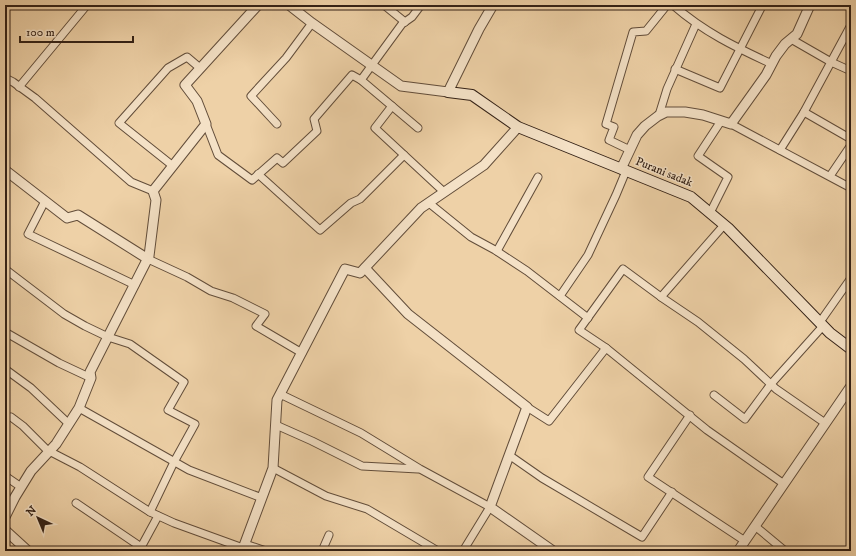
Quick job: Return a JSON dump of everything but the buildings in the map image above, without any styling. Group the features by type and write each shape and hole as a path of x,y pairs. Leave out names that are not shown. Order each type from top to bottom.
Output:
{"main road":[{"name":"Purani sadak","path":"448,92 472,95 518,127 691,197 724,225 830,333 851,350"}],"street":[{"path":"20,87 87,5"},
{"path":"258,5 185,85 197,101 218,155 252,180 276,158 283,163 318,130 314,119 352,75 361,80 418,128"},
{"path":"289,5 401,86 448,92 479,29 493,5"},
{"path":"384,5 405,22"},
{"path":"361,80 402,24 412,17 421,5"},
{"path":"630,150 609,140 614,127 606,124 633,32 646,30 667,5"},
{"path":"673,5 709,33 772,64"},
{"path":"731,124 785,44 797,34 810,5"},
{"path":"675,69 720,88 762,8"},
{"path":"277,124 251,96 286,58 312,23"},
{"path":"659,115 675,69 696,24"},
{"path":"780,150 804,112 851,25"},
{"path":"791,39 830,62 851,71"},
{"path":"173,166 119,123 168,68 187,57 200,68"},
{"path":"5,78 35,98 130,182 153,191"},
{"path":"392,106 375,128 444,192"},
{"path":"560,296 588,255 616,195 630,150 641,131 659,115 666,112 685,112 703,115 731,124 851,188"},
{"path":"804,112 851,139"},
{"path":"710,213 728,177 698,156 721,121"},
{"path":"153,191 206,124"},
{"path":"243,548 273,468 277,400 345,269 360,273 421,208 484,166 518,127"},
{"path":"830,176 851,145"},
{"path":"258,174 320,230 351,202 360,199 404,155"},
{"path":"5,170 68,218 78,215 148,259 187,277 211,291 233,298 265,314 256,326 302,353"},
{"path":"497,251 538,177"},
{"path":"5,517 31,471 49,451 79,408 91,378 90,372 150,256 156,200 153,191"},
{"path":"45,201 28,234 135,285"},
{"path":"428,203 471,237 497,251 527,271 588,318"},
{"path":"661,297 724,225"},
{"path":"365,268 408,314 527,407 550,421 606,348"},
{"path":"5,269 64,314 108,337 130,344 184,382 168,410 195,424 174,462 150,512"},
{"path":"784,484 707,430 606,348 579,330 623,269 698,322 744,359 771,384 825,423"},
{"path":"714,395 745,419 771,384 821,324 851,278"},
{"path":"5,332 59,363 91,378"},
{"path":"5,369 31,388 69,424"},
{"path":"738,551 851,386"},
{"path":"280,394 361,433 420,469 490,507 553,551"},
{"path":"463,551 490,507 527,407"},
{"path":"79,408 189,470 262,498"},
{"path":"690,416 648,477 745,541"},
{"path":"11,417 23,426 49,451 80,467 150,512 218,540 243,548 266,551"},
{"path":"276,425 362,466 420,469"},
{"path":"509,455 542,478 642,537 672,492"},
{"path":"273,468 326,496 367,510 438,551"},
{"path":"5,476 21,487"},
{"path":"76,504 140,549 158,516"},
{"path":"755,526 786,551"},
{"path":"5,530 28,551"},
{"path":"322,551 329,536"}]}
